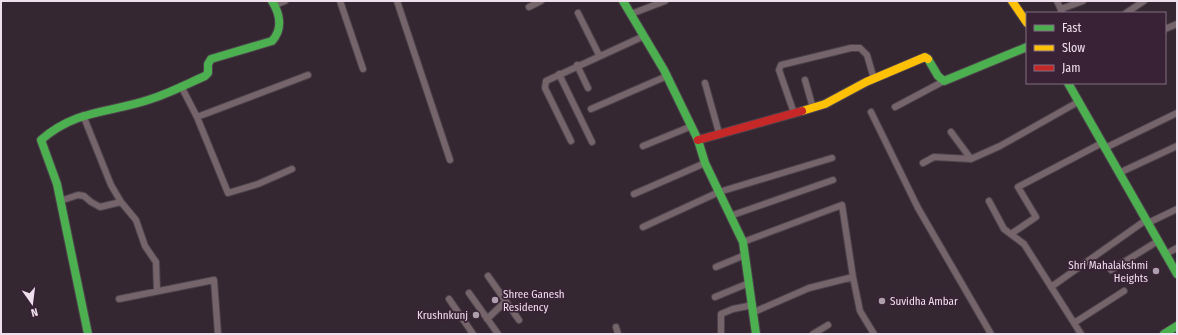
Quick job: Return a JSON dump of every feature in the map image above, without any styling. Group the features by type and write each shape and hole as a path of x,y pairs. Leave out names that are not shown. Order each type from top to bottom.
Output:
{"street":[{"path":"88,334 51,164 42,146 41,140 49,133 83,115 151,99 205,76 208,73 209,61 211,59 274,39 278,34 279,25 273,3 285,1"},
{"path":"340,1 363,69"},
{"path":"397,1 450,160"},
{"path":"529,7 541,1"},
{"path":"623,1 667,76 692,126 705,163 743,242 756,334"},
{"path":"631,14 664,1"},
{"path":"1012,1 1026,22"},
{"path":"1057,1 1062,11 1083,1"},
{"path":"1127,12 1137,3 1144,1"},
{"path":"578,13 599,55"},
{"path":"1166,29 1177,24"},
{"path":"571,141 544,85 546,81 577,65 644,36"},
{"path":"895,107 944,81 1026,47"},
{"path":"794,113 779,70 781,65 851,48 860,48 867,55 874,79"},
{"path":"698,140 825,104 874,79 925,57 930,61 939,79 944,81"},
{"path":"577,65 588,88"},
{"path":"559,74 592,142"},
{"path":"197,117 308,75"},
{"path":"592,109 667,76"},
{"path":"805,80 813,108"},
{"path":"705,82 720,133"},
{"path":"1069,84 1177,274"},
{"path":"181,86 197,117 228,193 258,184 292,170"},
{"path":"923,163 934,157 971,159 1000,146 1078,102"},
{"path":"872,112 918,208 991,334"},
{"path":"1010,234 1036,217 1018,187 1103,146 1177,113"},
{"path":"83,115 110,185 121,202 136,220 145,246 156,262 157,291"},
{"path":"643,146 692,126"},
{"path":"951,132 971,159"},
{"path":"1119,173 1177,146"},
{"path":"643,227 719,192 832,158"},
{"path":"634,194 705,163"},
{"path":"730,216 833,180"},
{"path":"60,202 78,195 84,196 90,202 100,207 121,202"},
{"path":"989,201 1004,229 1024,244 1081,334"},
{"path":"743,242 842,205 853,277 860,311 874,334"},
{"path":"1051,287 1147,221 1177,208"},
{"path":"1111,270 1158,241"},
{"path":"1166,254 1177,248"},
{"path":"716,267 745,255"},
{"path":"488,276 519,320"},
{"path":"721,334 721,314 733,309 753,308 809,288 853,277"},
{"path":"119,299 214,280 218,334"},
{"path":"715,297 750,283"},
{"path":"1074,323 1124,291"},
{"path":"470,293 498,334"},
{"path":"449,299 473,334"},
{"path":"487,318 506,301"},
{"path":"813,334 828,325"},
{"path":"1164,334 1177,326"},
{"path":"616,327 618,334"}],"traffic: fast":[{"path":"88,334 57,184 41,140 67,122 94,113 136,104 172,91 205,76 208,73 208,64 211,59 272,41 278,32 279,26 277,11 272,1"},
{"path":"623,1 664,70 698,140 705,163 743,242 756,334"},
{"path":"928,59 938,76 944,81 1026,47"},
{"path":"1069,84 1177,274"},
{"path":"1164,334 1177,326"}],"traffic: slow":[{"path":"1012,1 1026,22"},
{"path":"802,111 825,104 866,82 925,57 928,59"}],"traffic: jam":[{"path":"698,140 802,111"}],"place":[{"name":"Shri Mahalakshmi Heights","path":"1156,271"},
{"name":"Shree Ganesh Residency","path":"495,300"},
{"name":"Suvidha Ambar","path":"882,301"},
{"name":"Krushnkunj","path":"476,315"}]}
